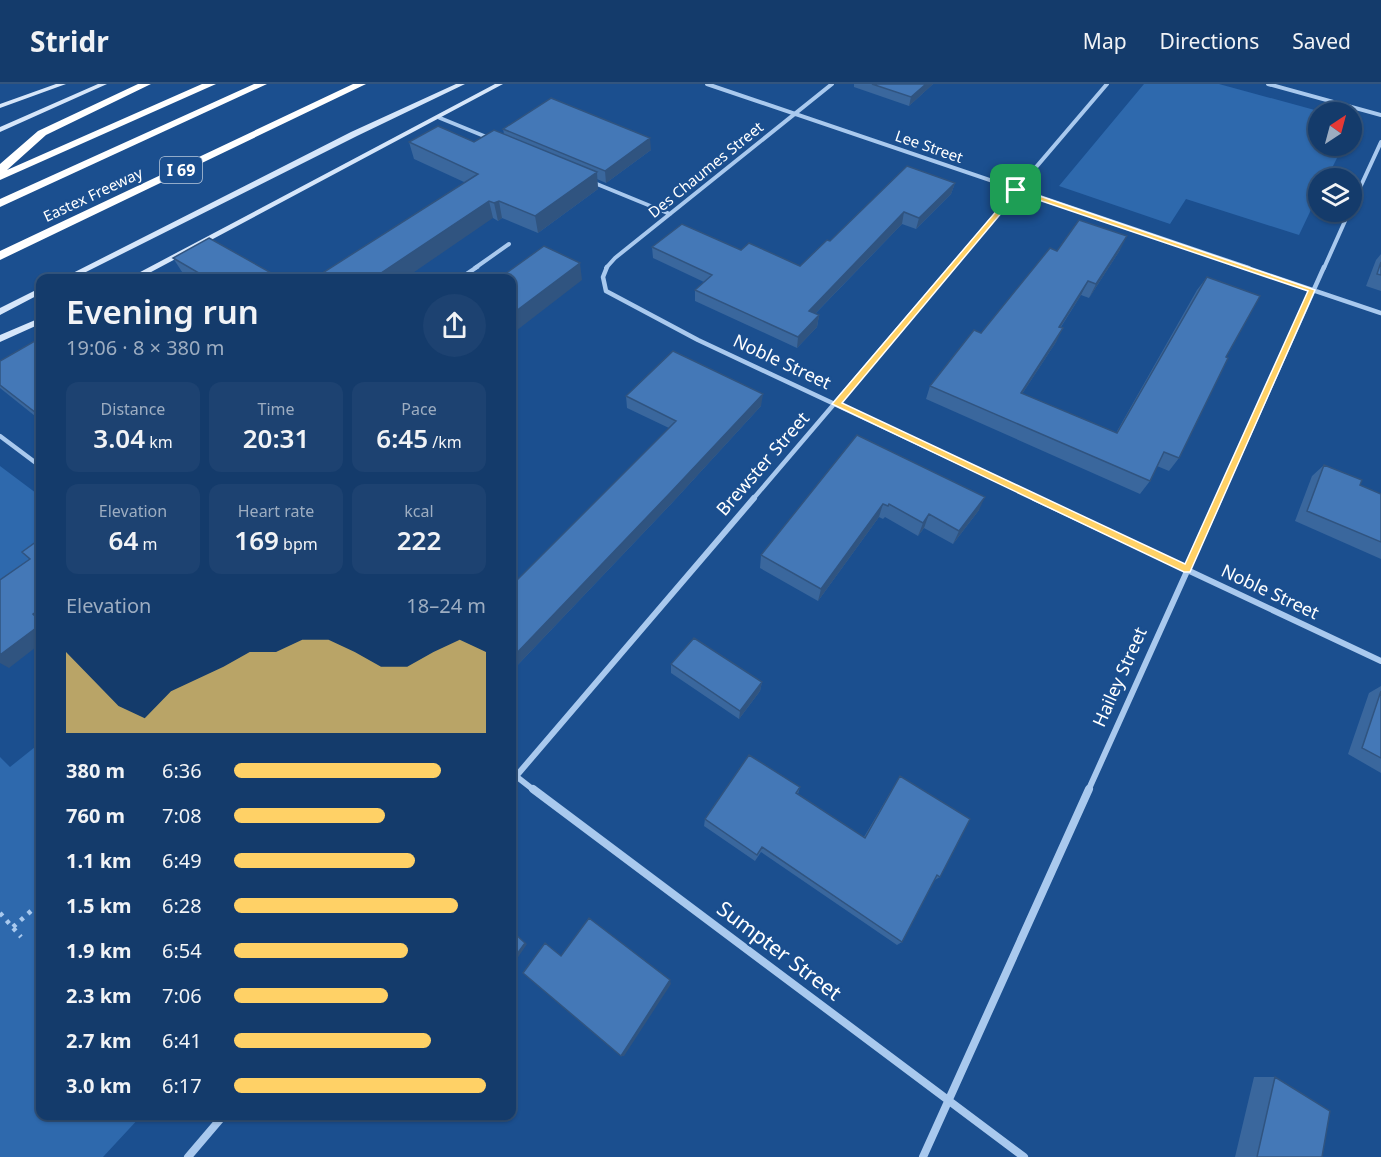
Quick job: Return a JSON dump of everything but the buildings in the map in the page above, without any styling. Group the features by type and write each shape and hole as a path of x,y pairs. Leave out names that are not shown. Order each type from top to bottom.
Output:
{"highway":[{"path":"0,170 42,133 146,84"},
{"path":"0,177 211,84"},
{"path":"0,203 262,84"},
{"name":"Eastex Freeway","path":"0,256 361,84"}],"main road":[{"path":"0,106 63,84"},
{"path":"0,130 104,84"},
{"path":"75,274 257,182 462,84"},
{"path":"141,274 440,118 500,84"},
{"path":"0,312 36,293"},
{"path":"0,339 36,323"}],"street":[{"name":"Lee Street","path":"707,84 1381,313"},
{"name":"Des Chaumes Street","path":"602,279 604,269 615,258 832,84"},
{"name":"Brewster Street","path":"516,774 836,404 1107,84"},
{"path":"1268,84 1381,115"},
{"path":"440,118 494,141"},
{"path":"1362,183 1381,142"},
{"path":"582,177 670,214"},
{"name":"Hailey Street","path":"923,1157 1344,222"},
{"path":"466,274 509,244"},
{"name":"Noble Street","path":"602,279 606,291 620,300 1381,661"},
{"path":"0,436 36,463"},
{"name":"Sumpter Street","path":"516,779 1024,1157"},
{"path":"188,1157 220,1120"}],"path":[{"path":"13,927 36,907"},
{"path":"0,913 21,937"}],"shaded area":[{"path":"1144,84 1219,84 1308,108 1308,156 1338,156 1332,168 1308,168 1308,216 1299,235 1186,199 1170,224 1059,186"},
{"path":"0,466 36,493 36,555 0,581"},
{"path":"36,746 36,1120 137,1120 103,1157 0,1157 0,757 10,767"}],"route":[{"path":"1016,190 1312,290 1187,569 836,404 1016,190"}]}
